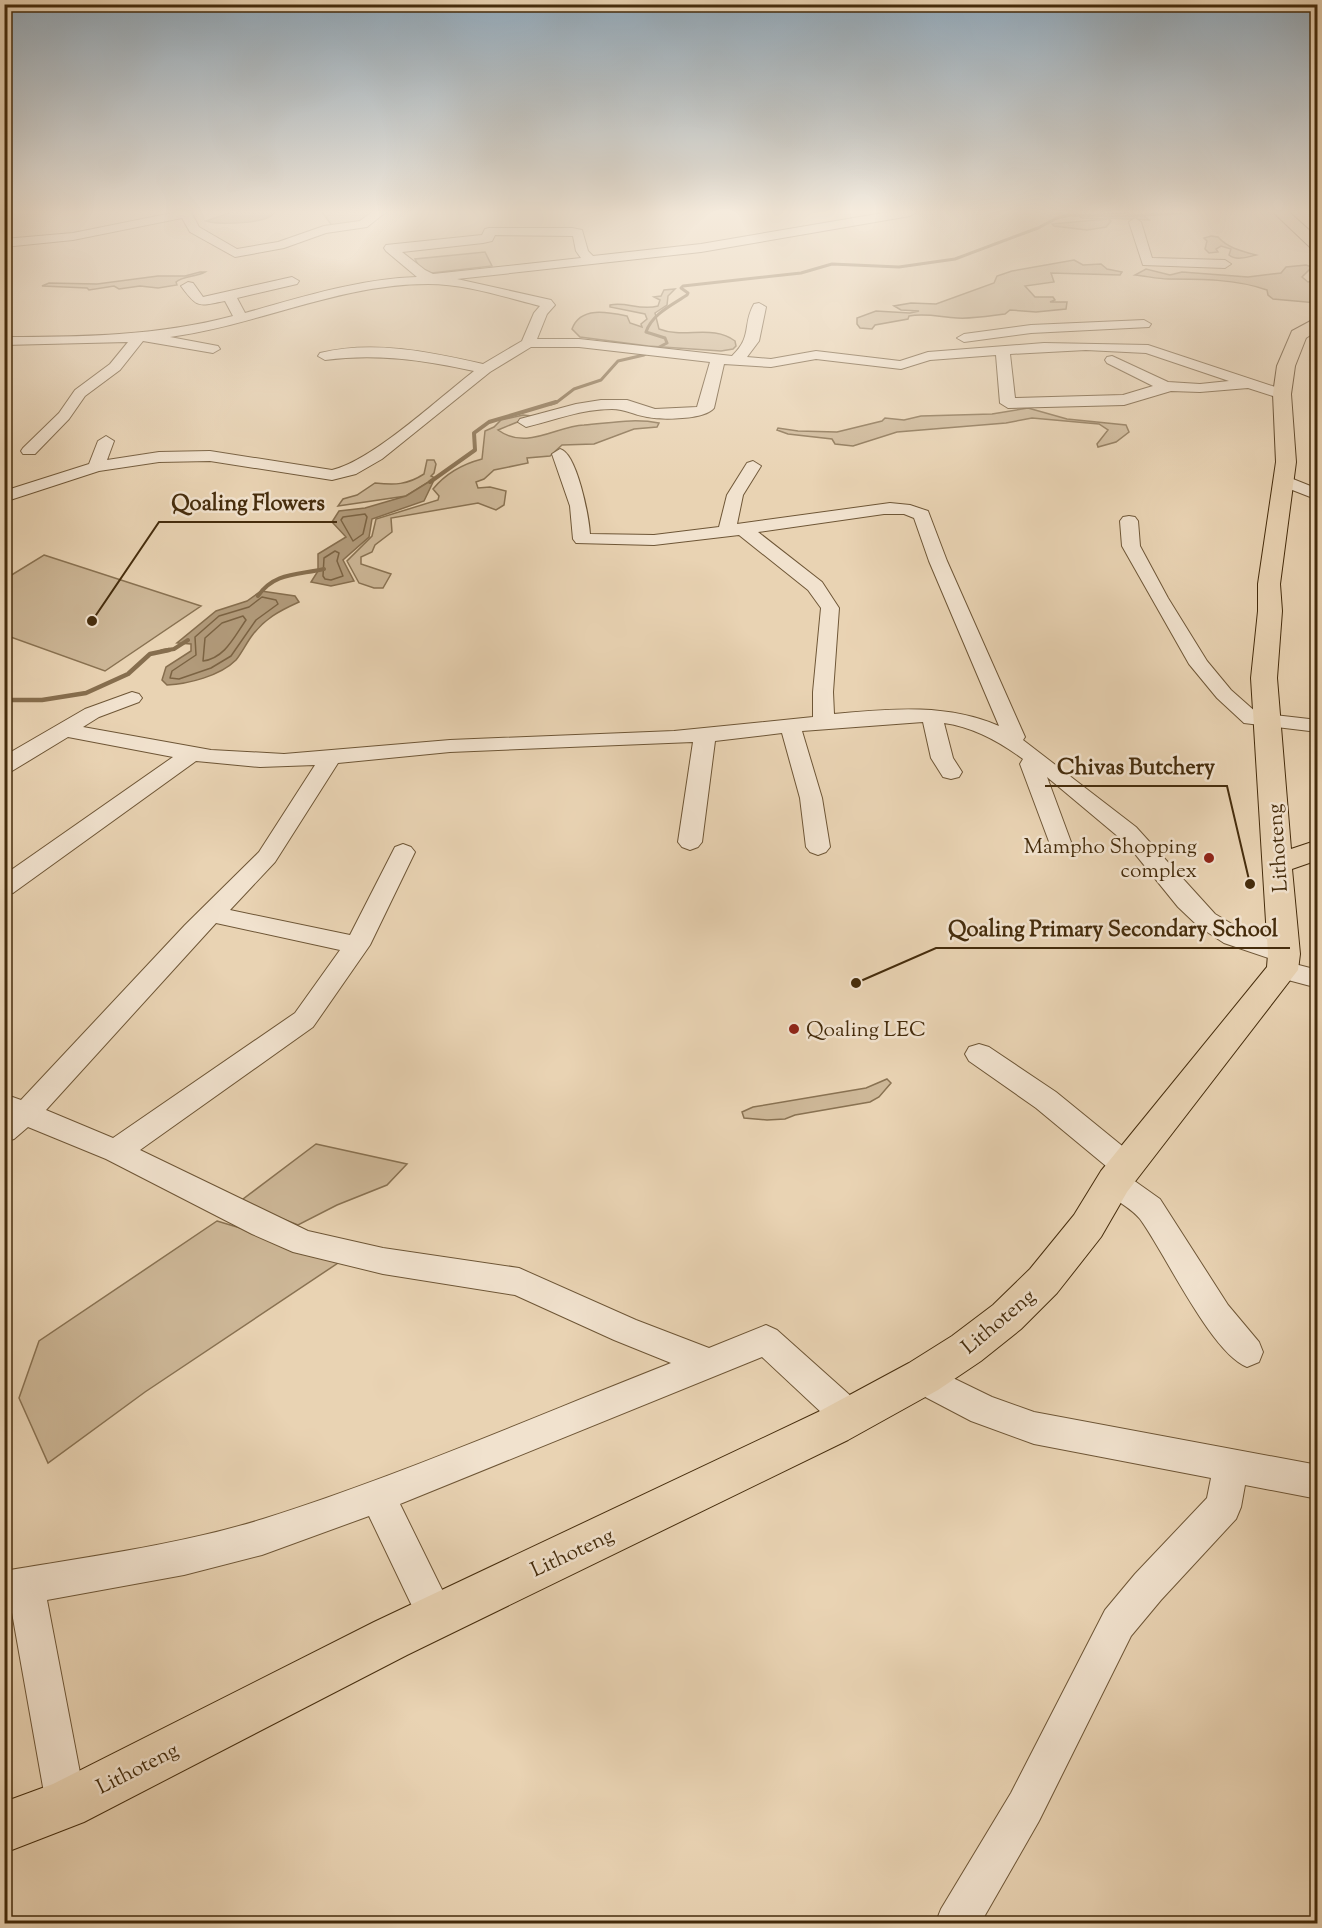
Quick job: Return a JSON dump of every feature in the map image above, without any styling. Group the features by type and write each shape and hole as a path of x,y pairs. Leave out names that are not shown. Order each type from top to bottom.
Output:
{"main road":[{"name":"Lithoteng","path":"4,1828 66,1804 436,1616 850,1417 922,1378 972,1346 1017,1310 1060,1264 1121,1174 1283,962 1264,678 1270,611 1269,584 1286,462 1282,394 1286,366 1298,335 1317,322"},
{"path":"1278,861 1293,859 1317,849"}],"street":[{"path":"233,302 240,317"},
{"path":"4,341 141,336 201,328 295,302"},
{"path":"528,343 541,313 548,305 541,302"},
{"path":"735,361 753,341 755,315 759,307"},
{"path":"928,356 926,352 929,348 993,334 1042,328 1144,324"},
{"path":"141,336 213,350"},
{"path":"76,474 39,457 80,393 115,367 141,336"},
{"path":"4,497 96,467 159,457 210,456 285,466 332,476 350,471 376,456 485,369 528,343 571,342 735,361 771,363 816,355 901,365 928,356 1070,346 1148,349 1282,394"},
{"path":"1002,351 1008,403 1124,400 1166,387 1200,388 1248,383"},
{"path":"325,356 345,352 398,352 485,369"},
{"path":"526,422 557,416 566,410 597,406 626,405 647,412 701,411 706,408 718,359"},
{"path":"1112,360 1166,387"},
{"path":"96,467 106,441"},
{"path":"560,454 579,506 582,539 654,540 735,530 885,500 922,515 938,561 1014,737 1009,740"},
{"path":"735,530 735,495 753,466"},
{"path":"1283,480 1317,495"},
{"path":"1129,520 1131,546 1173,624 1199,664 1224,694 1251,720 1317,726"},
{"path":"735,530 815,586 830,608 823,692 824,720"},
{"path":"4,766 92,713 132,698"},
{"path":"932,716 942,758 951,772"},
{"path":"66,730 190,755 261,760 330,759 447,746 705,735 824,720 932,716 964,721 1009,740 1119,824 1140,843 1197,910 1217,928 1317,978"},
{"path":"790,725 811,798 818,847"},
{"path":"690,842 705,735"},
{"path":"4,887 190,755"},
{"path":"330,759 267,857 12,1116 116,1151 263,1225 304,1243 383,1261 519,1281 625,1330 708,1362"},
{"path":"1036,759 1031,765 1059,842"},
{"path":"116,1151 304,1020 357,945 403,852"},
{"path":"212,914 357,945"},
{"path":"979,1054 1046,1100 1121,1174 1149,1208 1217,1315 1247,1352"},
{"path":"66,1804 15,1588 184,1557 262,1537 378,1496 766,1340 850,1417"},
{"path":"922,1378 983,1410 1034,1428 1317,1482"},
{"path":"956,1923 1025,1807 1118,1623 1148,1587 1223,1507 1231,1465"},
{"path":"378,1496 436,1616"}],"shaded area":[{"path":"659,302 667,302 667,305 655,313 659,329 678,333 717,333 735,341 736,346 733,349 721,351 648,346 580,337 572,329 581,317 595,312 627,316 630,323 642,327 641,324 647,319 645,314 610,307 610,305 658,306"},
{"path":"942,302 1067,302 1066,309 1036,312 1010,310 1005,314 969,318 915,315 909,316 908,319 875,325 872,329 860,328 857,324 857,318 876,311 910,313 919,311 901,310 894,306 911,303 936,304"},
{"path":"1028,408 1067,419 1126,425 1129,432 1116,442 1098,447 1097,444 1108,430 1099,424 1032,418 1006,423 897,432 853,446 835,444 832,439 788,434 777,430 778,428 837,432 882,421 885,418 904,420 921,416 992,414"},
{"path":"523,415 532,416 498,430 509,436 531,438 573,426 631,421 659,423 657,427 634,429 594,444 562,445 550,456 527,458 528,463 494,470 484,479 476,482 478,488 490,487 506,491 504,505 496,510 478,503 391,518 392,532 375,545 372,552 361,557 361,564 391,574 383,588 374,588 359,583 347,561 372,536 376,519 438,500 439,496 433,489 443,478 462,466 482,459 485,431 494,427 501,420"},
{"path":"427,460 434,460 436,464 431,476 435,478 406,496 338,506 343,499 357,495 375,483 401,483 418,478 424,474"},
{"path":"44,555 201,606 105,671 5,635 5,579"},
{"path":"887,1079 891,1083 879,1097 870,1102 795,1115 785,1119 744,1118 742,1112 753,1107 866,1088"},
{"path":"316,1144 407,1164 387,1185 337,1205 298,1225 239,1202"},
{"path":"217,1221 344,1259 145,1392 48,1463 19,1398 39,1341"}],"water":[{"path":"435,478 424,501 372,519 369,537 343,560 354,581 331,586 311,582 318,571 318,554 346,537 332,522 339,511 365,508 406,496"},
{"path":"261,591 295,596 299,602 278,612 261,625 236,660 221,671 184,683 167,685 162,680 166,667 191,651 191,644 177,643 216,611 247,601"}],"waterway":[{"path":"551,404 574,389 601,380 618,361 644,355 667,343 665,338 646,332 653,320 676,302"},
{"path":"430,482 475,450 474,433 489,422 556,402"},
{"path":"258,596 264,588 279,578 324,569"},
{"path":"162,651 174,649 188,640"},
{"path":"4,700 42,700 86,693 128,674 150,654 169,650"}],"place":[{"name":"Qoaling Flowers","path":"92,621"},
{"name":"Mampho Shopping complex","path":"1209,858"},
{"name":"Chivas Butchery","path":"1250,884"},
{"name":"Qoaling Primary Secondary School","path":"856,983"},
{"name":"Qoaling LEC","path":"794,1029"}]}
